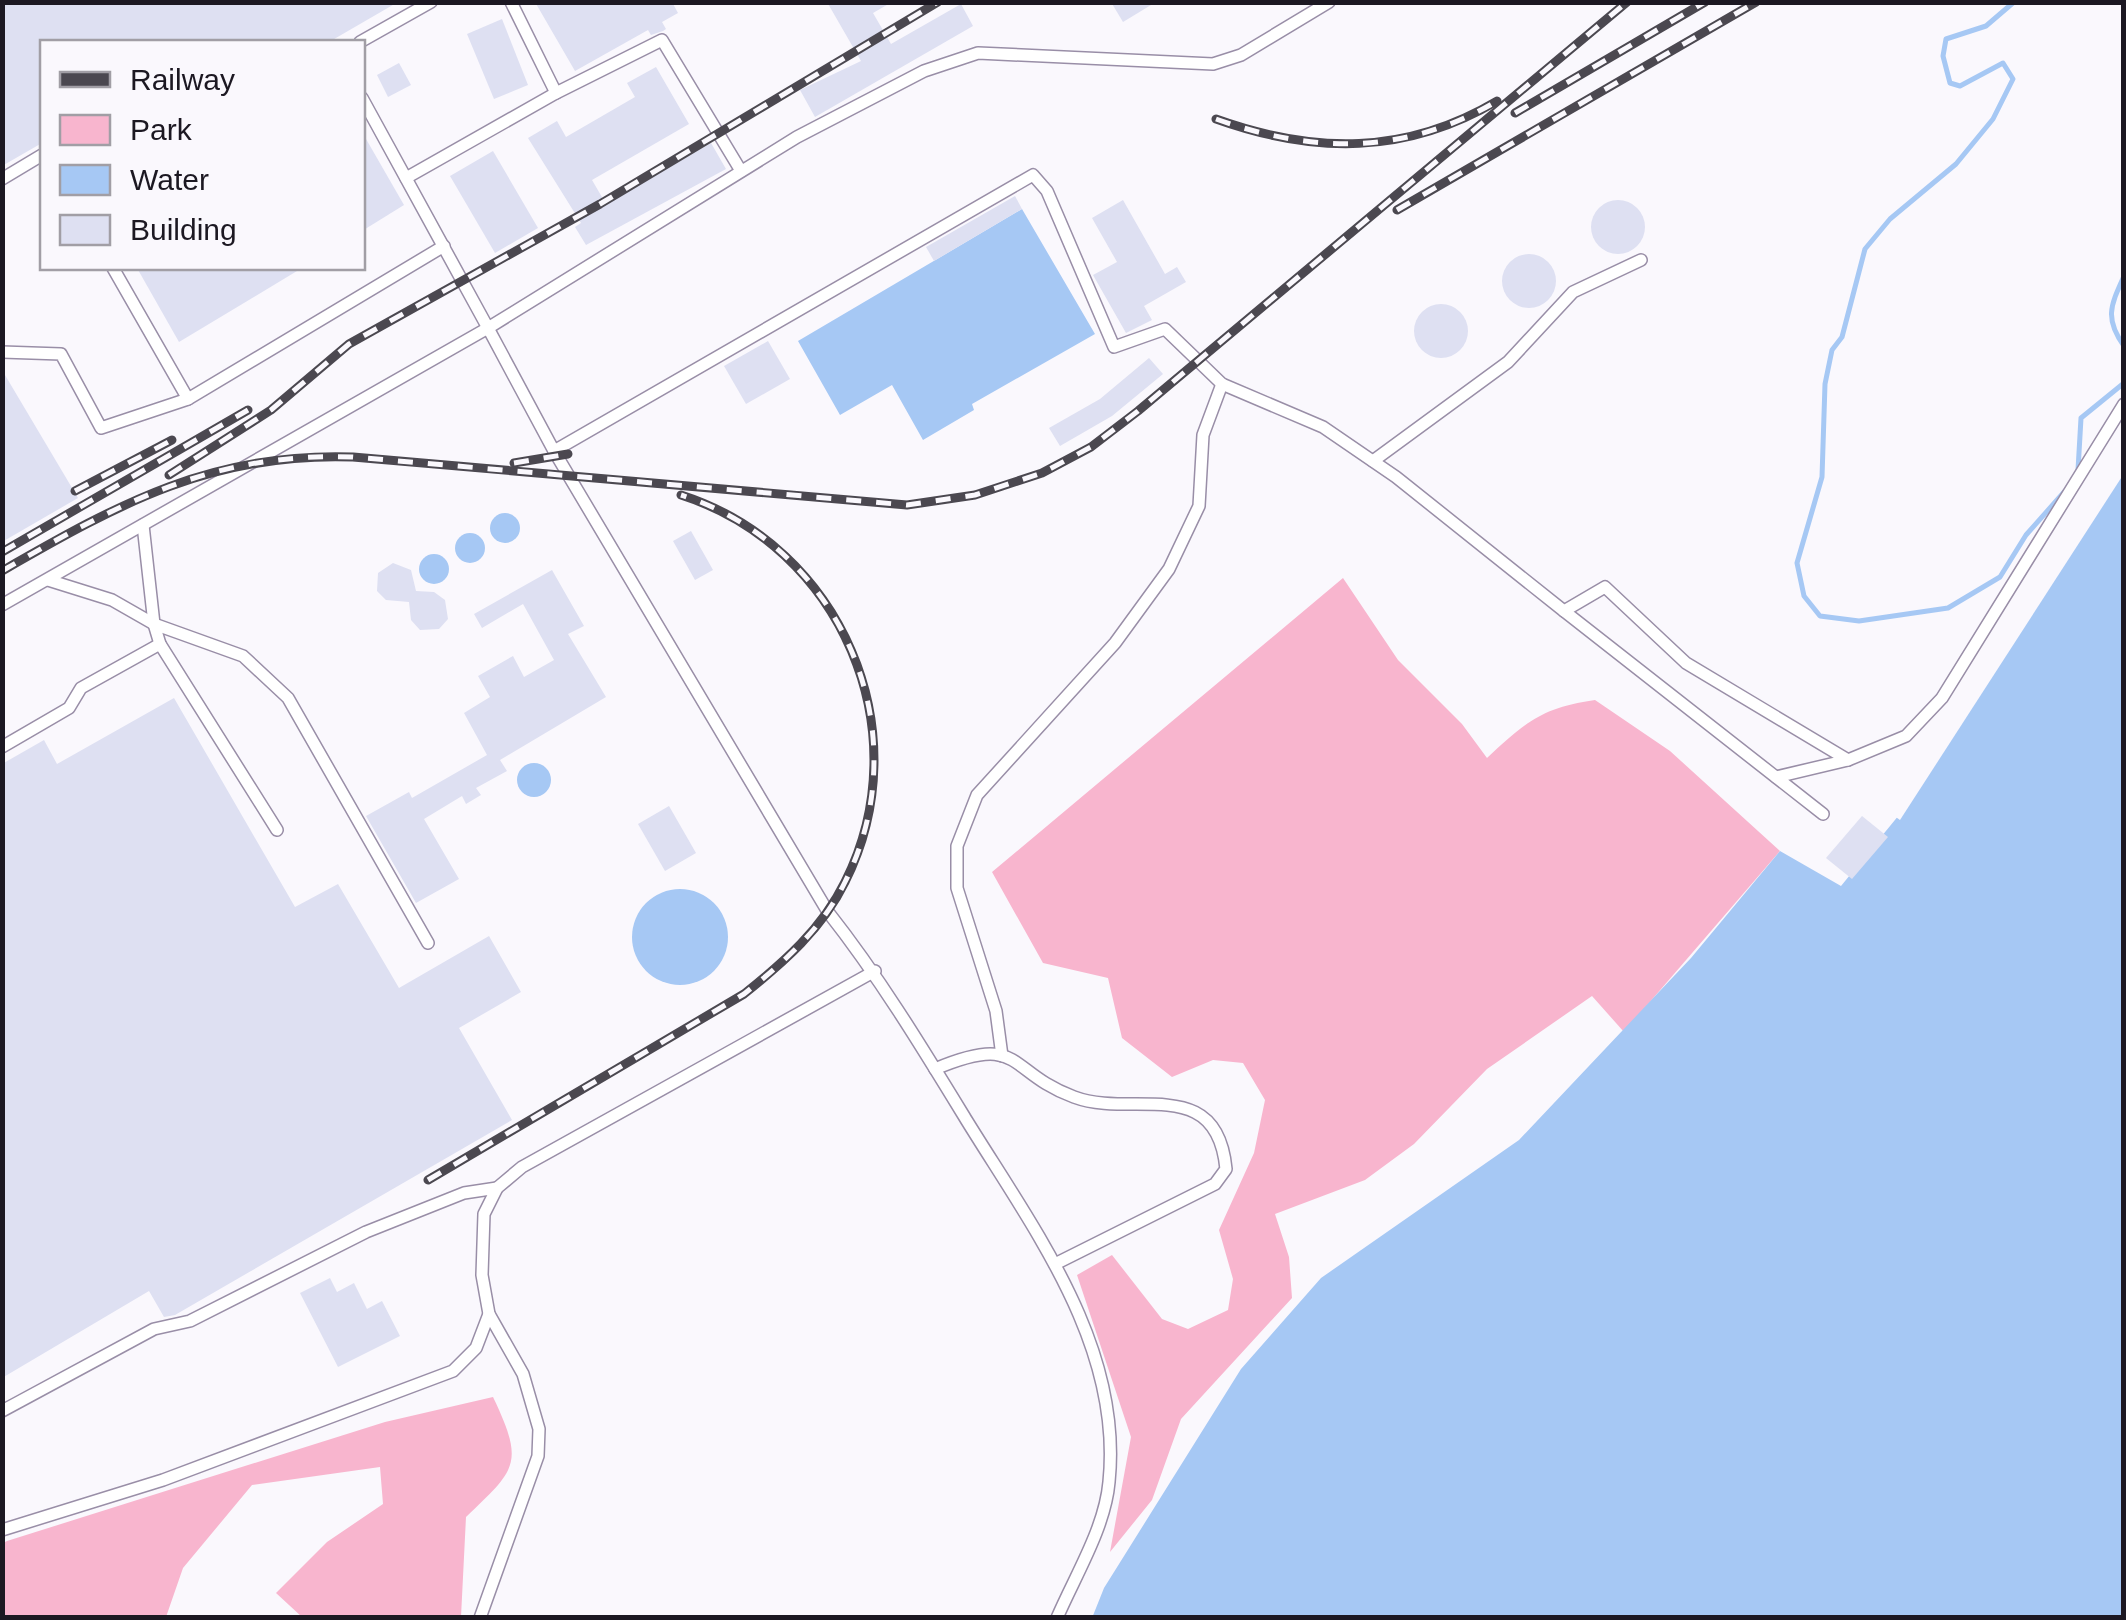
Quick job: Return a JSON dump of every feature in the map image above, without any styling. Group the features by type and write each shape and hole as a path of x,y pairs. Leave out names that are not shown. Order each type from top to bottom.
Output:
{"lane":[{"path":"364,40 431,2"},
{"path":"511,2 556,93"},
{"path":"2,606 488,328 742,172 924,71 978,53 1213,64 1240,54 1329,2"},
{"path":"406,178 556,93 662,40 742,172"},
{"path":"365,103 554,451 828,912 875,971 1055,1264 1086,1330 1109,1405 1109,1485 1058,1618"},
{"path":"2,179 40,156"},
{"path":"554,451 1033,174 1047,191 1114,347 1165,329 1222,384 1324,427 1373,461 1823,814"},
{"path":"2,352 61,354 102,428 188,399 444,246"},
{"path":"1373,461 1508,362 1573,292 1641,260"},
{"path":"114,270 188,399"},
{"path":"1002,1056 996,1010 958,888 958,846 977,795 1115,643 1169,569 1199,506 1203,435 1222,384"},
{"path":"1776,777 1848,760 1906,736 1942,698 2124,404"},
{"path":"143,525 154,624 160,644 277,830"},
{"path":"48,580 112,600 154,624 243,656 288,698 428,943"},
{"path":"1564,611 1606,587 1686,663 1848,760"},
{"path":"2,747 69,708 81,688 160,644"},
{"path":"480,1618 530,1488 539,1428 524,1374 488,1314 482,1275 484,1214 497,1188 522,1167 875,971"},
{"path":"935,1069 966,1056 989,1052 1072,1097 1178,1106 1199,1113 1218,1133 1226,1169 1215,1184 1055,1264"},
{"path":"2,1410 154,1329 190,1321 366,1232 464,1193 497,1188"},
{"path":"2,1530 163,1480 453,1371 476,1348 488,1314"}],"green space":[{"path":"1343,578 1398,660 1462,724 1487,758 1535,718 1561,707 1595,700 1670,751 1780,851 1624,1032 1592,996 1487,1069 1414,1144 1365,1180 1275,1214 1289,1257 1292,1298 1181,1419 1152,1500 1110,1552 1131,1437 1077,1275 1112,1255 1162,1319 1188,1329 1228,1310 1233,1279 1219,1230 1254,1153 1265,1100 1243,1063 1213,1060 1172,1077 1122,1038 1108,978 1043,963 992,872"},
{"path":"493,1397 512,1452 505,1476 466,1517 461,1617 302,1617 276,1593 327,1542 383,1504 380,1467 252,1485 183,1568 166,1617 3,1617 3,1543 7,1541 385,1422"}],"water":[{"path":"1022,209 1095,334 972,404 974,410 923,440 892,385 840,415 798,341"},
{"path":"2123,459 2123,1617 1092,1618 1104,1588 1241,1369 1321,1278 1519,1140 1691,958 1780,851 1841,886 1899,815"},
{"path":"505,513 516,517 520,528 516,539 505,543 494,539 490,528 494,517"},
{"path":"470,533 481,537 485,548 481,559 470,563 459,559 455,548 459,537"},
{"path":"434,554 445,558 449,569 445,580 434,584 423,580 419,569 423,558"},
{"path":"534,763 546,768 551,780 546,792 534,797 522,792 517,780 522,768"},
{"path":"671,889 689,889 707,897 720,910 728,937 725,956 707,977 689,985 671,985 653,977 640,964 632,946 632,928 640,910 653,897"}],"pier":[{"path":"2124,454 2123,475 1900,820 1893,815 1929,751"}],"building":[{"path":"2,2 398,2 332,40 40,40 40,144 2,166"},
{"path":"535,2 672,2 678,13 662,22 666,29 663,31 651,35 648,30 575,71"},
{"path":"827,2 892,2 873,13 891,44 961,4 973,26 815,117 800,90 861,61"},
{"path":"1111,2 1156,2 1123,22"},
{"path":"502,19 528,85 494,99 467,34"},
{"path":"399,63 411,85 388,97 377,75"},
{"path":"656,67 689,124 592,180 606,204 711,143 726,169 586,245 575,227 581,223 528,138 557,121 566,137 635,97 627,83"},
{"path":"365,137 404,205 365,229"},
{"path":"493,151 538,228 495,253 450,176"},
{"path":"1015,196 1022,209 934,261 926,247"},
{"path":"1123,200 1165,274 1177,267 1186,282 1144,306 1152,320 1126,333 1093,275 1117,262 1092,218"},
{"path":"1618,200 1637,208 1645,227 1637,246 1618,254 1599,246 1591,227 1599,208"},
{"path":"1529,254 1548,262 1556,281 1548,300 1529,308 1510,300 1502,281 1510,262"},
{"path":"138,270 299,270 179,342"},
{"path":"1441,304 1460,312 1468,331 1460,350 1441,358 1422,350 1414,331 1422,312"},
{"path":"768,341 790,379 746,404 724,366"},
{"path":"1149,358 1163,374 1112,416 1060,446 1049,428 1100,399"},
{"path":"2,370 78,498 2,542"},
{"path":"691,531 713,570 695,580 673,541"},
{"path":"393,563 411,570 416,591 434,592 445,600 448,619 439,629 420,630 411,620 409,602 386,600 377,591 378,573"},
{"path":"552,570 584,626 568,634 606,697 500,760 507,771 476,788 481,795 466,804 462,796 424,819 459,879 416,903 366,816 409,792 412,798 487,755 464,713 490,697 478,676 513,656 524,677 554,660 523,604 482,628 474,614"},
{"path":"174,698 295,907 338,884 399,988 489,936 521,992 459,1028 512,1120 175,1315 164,1317 149,1291 2,1378 2,764 44,740 57,764"},
{"path":"669,806 696,853 665,871 638,824"},
{"path":"1862,816 1888,837 1852,879 1826,858"},
{"path":"330,1278 337,1292 354,1283 367,1309 382,1301 400,1336 338,1367 300,1293"}],"waterway":[{"path":"2014,2 1986,26 1946,39 1943,56 1950,83 1960,86 2003,63 2013,79 1993,119 1956,164 1890,219 1865,249 1825,384 1822,477 1797,563 1804,596 1820,616 1859,621 1948,608 2000,577 2026,535 2065,491"},
{"path":"2124,276 2112,311 2114,327 2124,346"},
{"path":"2078,470 2081,418 2124,383"}],"railway":[{"path":"169,475 271,410 349,344 600,204 938,2"},
{"path":"2,571 87,524 169,487 256,463 303,458 353,457 907,505 975,495 1042,473 1091,447 1138,411 1627,2"},
{"path":"1515,113 1705,2"},
{"path":"1397,210 1756,2"},
{"path":"1216,119 1288,139 1359,143 1428,132 1497,101"},
{"path":"2,552 248,410"},
{"path":"75,491 172,440"},
{"path":"514,463 568,454"},
{"path":"428,1180 744,994 813,930 845,882 866,824 874,765 869,707 851,651 823,600 785,556 737,520 681,495"}]}
